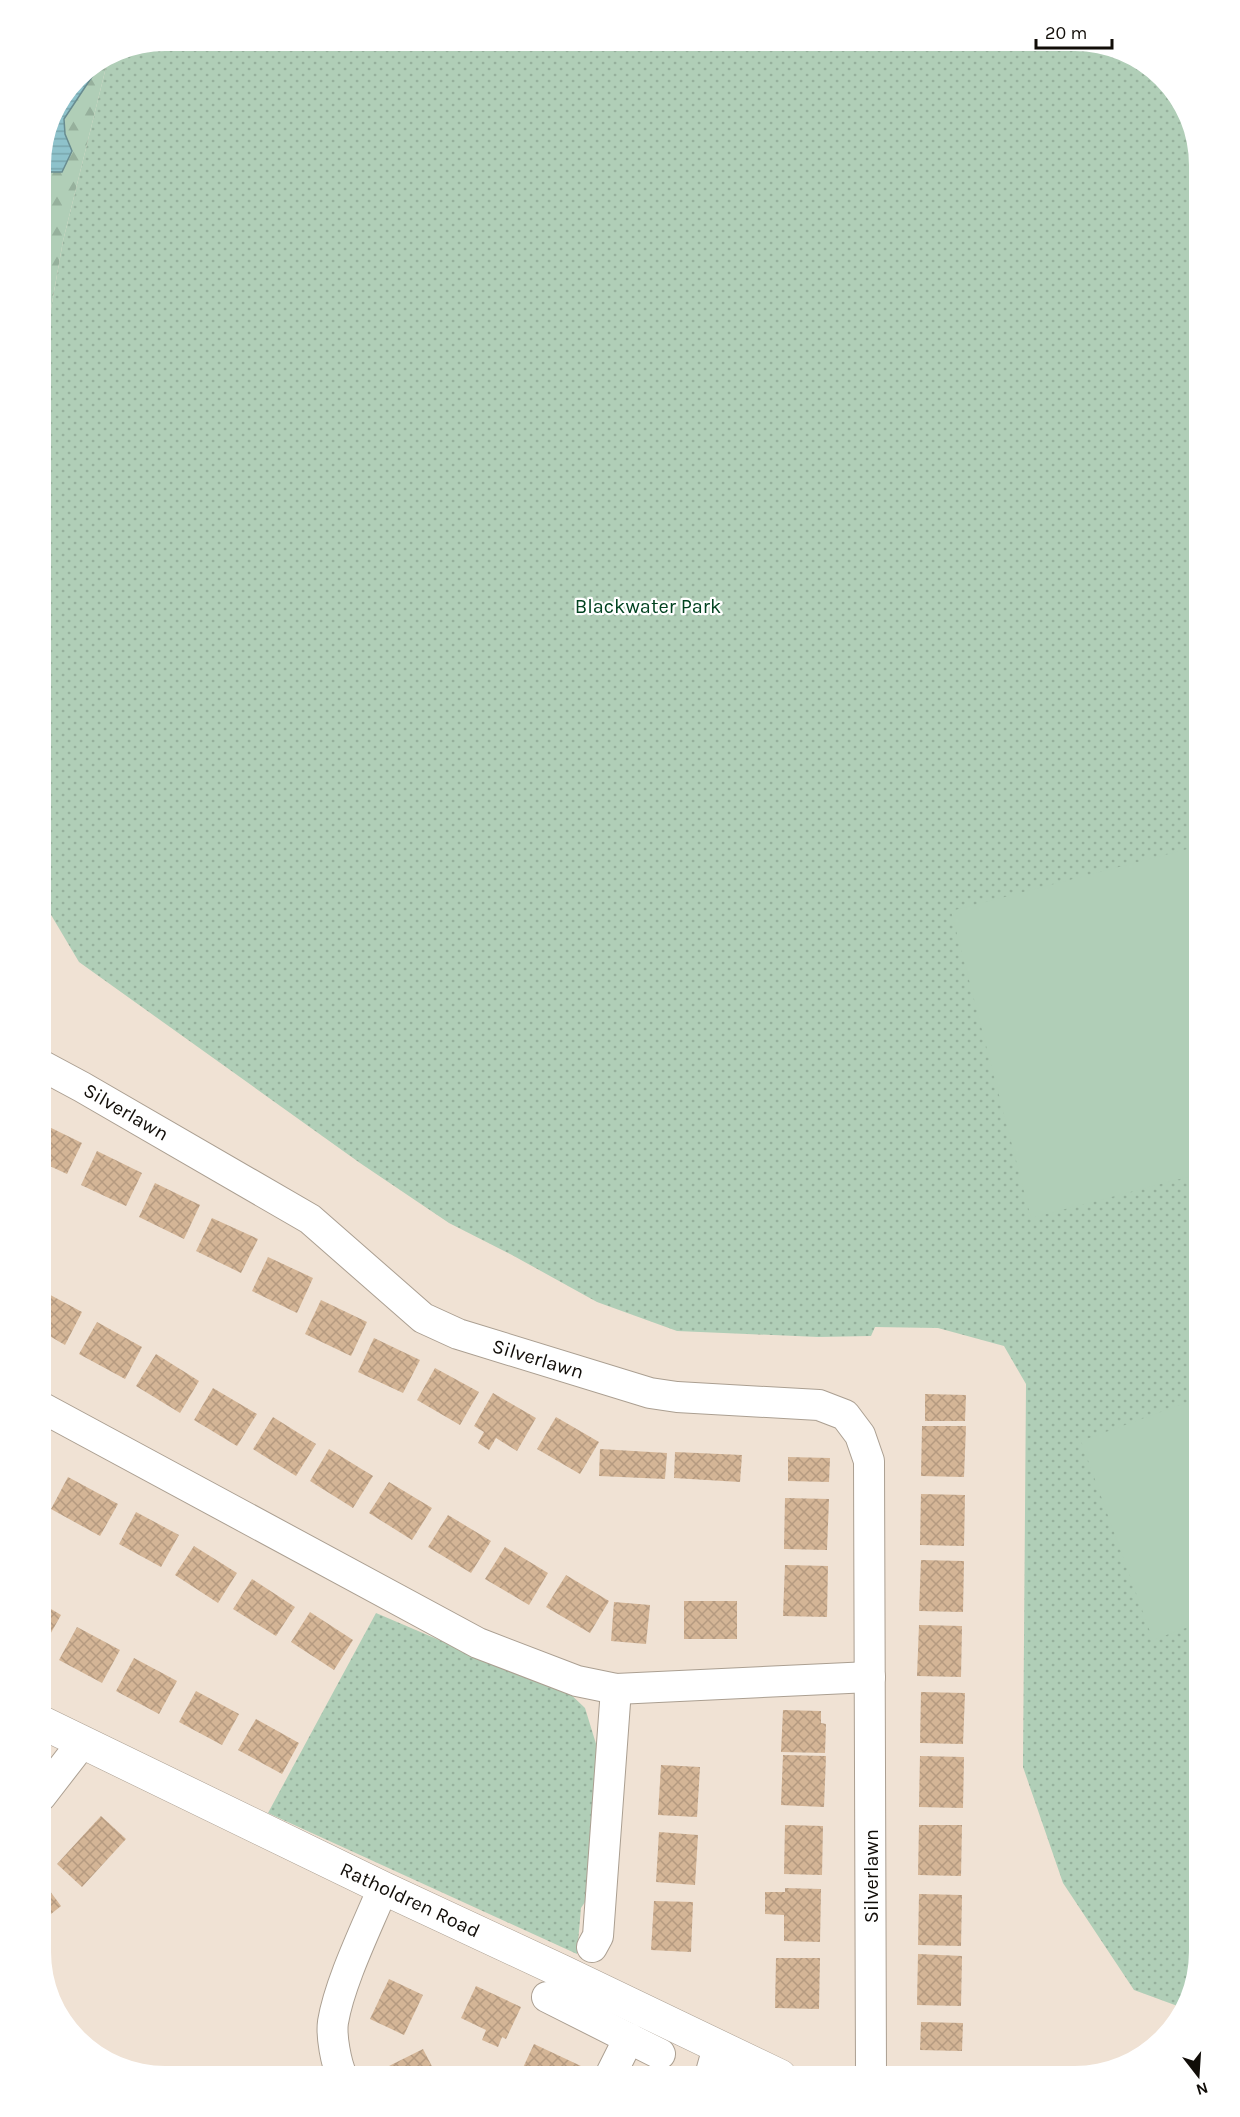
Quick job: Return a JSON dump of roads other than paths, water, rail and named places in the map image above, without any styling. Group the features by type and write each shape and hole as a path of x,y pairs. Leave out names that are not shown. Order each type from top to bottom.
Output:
{"street":[{"name":"Silverlawn","path":"51,1070 310,1219 423,1318 458,1334 650,1393 676,1398 819,1405 845,1415 860,1435 869,1461 871,2066"},
{"path":"51,1412 478,1643 578,1681 616,1689 870,1677"},
{"path":"592,1947 598,1936 616,1689"},
{"name":"Ratholdren Road","path":"51,1728 382,1888 594,2004 714,2062 733,2066"},
{"path":"51,1782 82,1743"},
{"path":"337,2066 333,2024 345,1981 382,1888"},
{"path":"547,1997 594,2004 629,2038 660,2054"},
{"path":"615,2066 629,2038"}],"water":[{"path":"90,79 64,119 65,134 72,151 62,172 51,172 55,135 66,108"}],"park label":[{"name":"Blackwater Park","path":"648,606"}]}
